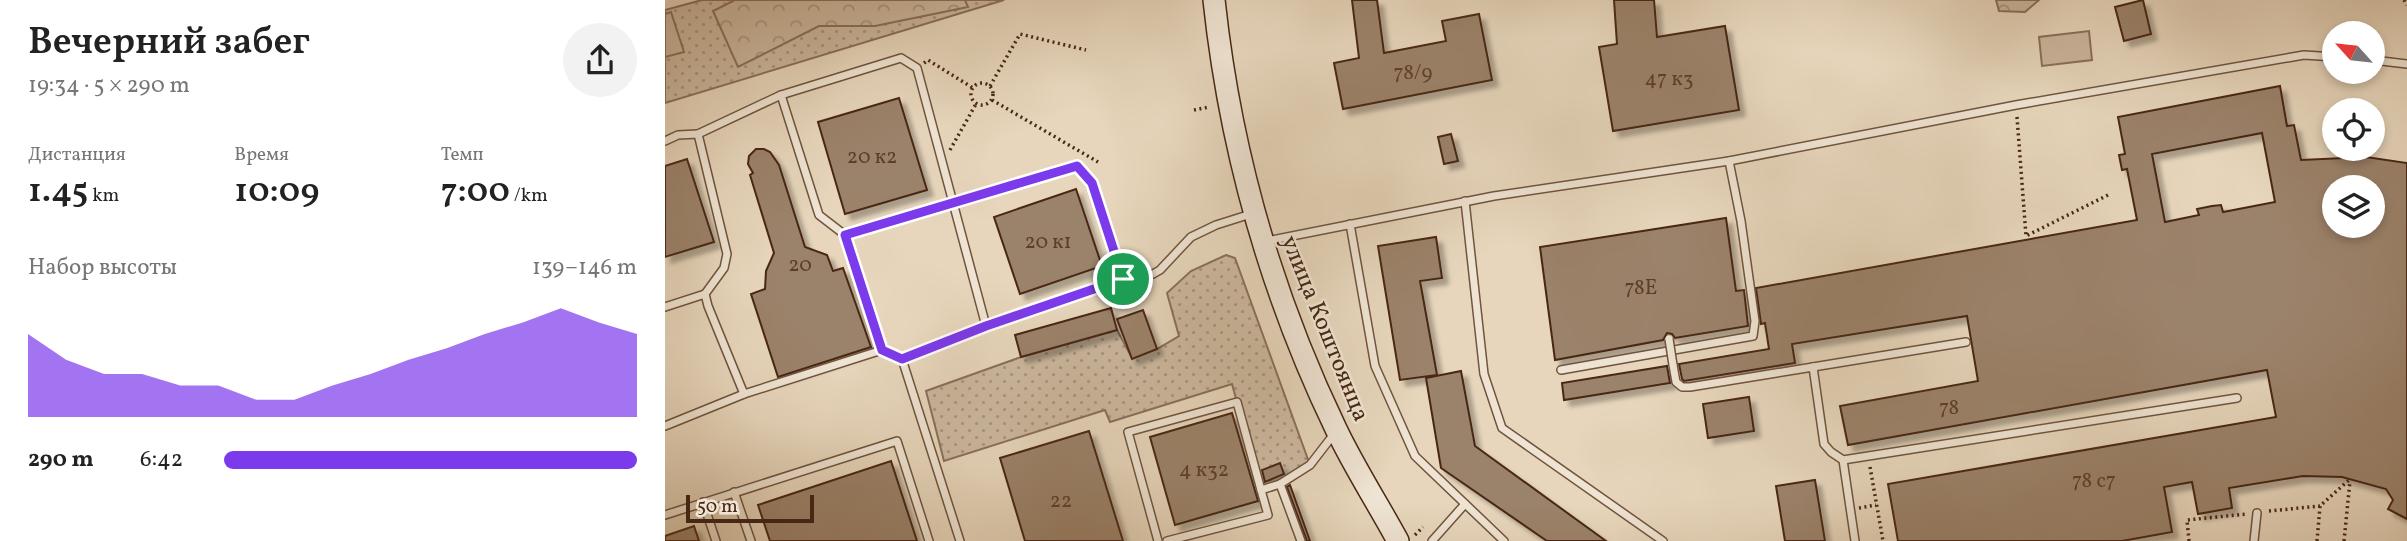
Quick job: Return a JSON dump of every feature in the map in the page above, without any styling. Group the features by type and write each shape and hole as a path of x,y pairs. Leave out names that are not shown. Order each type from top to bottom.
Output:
{"street":[{"name":"улица Коштоянца","path":"1214,0 1224,79 1254,212 1274,280 1337,430 1398,541"}],"lane":[{"path":"1262,242 1465,201 1729,161 2015,105 2304,55 2322,56"},
{"path":"665,141 678,135 698,134 781,95 901,58 917,68 986,326"},
{"path":"2385,61 2407,64"},
{"path":"781,95 818,215 845,235 882,350"},
{"path":"665,307 705,294 724,268 727,254 698,134"},
{"path":"1561,370 1753,336 1755,321 1741,221 1729,161"},
{"path":"845,235 1077,166 1092,183 1123,279"},
{"path":"1465,201 1484,374 1502,428 1663,541"},
{"path":"665,426 744,394 882,350 902,359 986,326 1123,279 1153,274 1191,237 1254,212"},
{"path":"1350,224 1375,366 1415,456 1504,541"},
{"path":"705,294 744,394"},
{"path":"1669,339 1676,382 1682,387 1966,342"},
{"path":"902,359 960,541"},
{"path":"1813,367 1824,444 1831,453 1843,460 2237,398"},
{"path":"1158,541 1128,432 1237,401 1268,515 1167,541"},
{"path":"1261,490 1280,484 1310,465 1337,430"},
{"path":"665,515 897,441 929,541"},
{"path":"1843,460 1855,541"},
{"path":"1280,484 1301,541"},
{"path":"734,492 751,541"},
{"path":"703,502 716,541"},
{"path":"1432,541 1465,504"},
{"path":"2254,541 2257,513"}],"path":[{"path":"2404,0 2407,5"},
{"path":"990,86 1020,34 1086,50"},
{"path":"917,68 928,60 973,88"},
{"path":"973,88 983,83 990,86 993,93 992,100 986,104 976,104"},
{"path":"973,88 972,98 976,104"},
{"path":"992,100 1098,162"},
{"path":"942,163 976,104"},
{"path":"2015,105 2026,236 2108,195"},
{"path":"1194,110 1209,107"},
{"path":"1868,456 1883,541"},
{"path":"2257,513 2321,506 2350,479 2344,541"},
{"path":"2317,541 2321,506"},
{"path":"2189,541 2187,520 2233,515"}],"green space":[{"path":"702,0 1004,0 665,103 665,10"},
{"path":"735,0 965,0 968,7 875,26 819,26 738,67 713,11"},
{"path":"1996,0 2039,0 2025,12 1999,11"},
{"path":"671,12 684,52 665,57 665,14"},
{"path":"2089,31 2092,60 2042,66 2039,37"},
{"path":"1226,255 1235,258 1310,465 1261,490 1232,384 1110,422 1105,410 944,461 926,391 1021,357 1117,330 1132,358 1157,349 1179,336 1167,293 1191,271"}],"building":[{"path":"1352,0 1377,0 1384,53 1446,41 1442,21 1479,14 1492,80 1343,109 1334,63 1359,58"},
{"path":"1614,0 1654,0 1657,37 1725,26 1739,110 1613,131 1599,47 1617,44"},
{"path":"2143,0 2151,34 2124,41 2115,7"},
{"path":"2280,86 2287,126 2294,125 2301,160 2385,160 2407,163 2407,519 2388,509 2393,500 2386,489 2342,477 2303,476 2229,488 2232,508 2198,514 2192,482 2164,487 2172,532 2122,541 1898,541 1888,484 2276,417 2267,370 1848,445 1840,406 1978,381 1967,316 1792,344 1795,363 1684,381 1682,379 1679,364 1769,349 1765,323 1761,324 1756,288 2137,220 2127,169 2122,170 2119,155 2125,154 2118,117","holes":["2262,133 2275,202 2223,212 2221,205 2212,206 2197,209 2199,215 2165,222 2152,154"]},
{"path":"899,98 927,190 845,214 818,122"},
{"path":"1451,134 1458,161 1444,164 1438,137"},
{"path":"756,149 770,152 779,165 805,247 827,255 833,271 843,268 871,347 778,377 751,294 765,289 766,271 774,253 750,175 753,173 748,164 749,156"},
{"path":"687,159 714,242 665,257 665,166"},
{"path":"1076,189 1102,266 1020,294 994,217"},
{"path":"1726,218 1736,291 1744,290 1748,326 1675,338 1667,333 1663,340 1555,360 1540,247"},
{"path":"1436,237 1442,278 1420,281 1437,375 1400,380 1378,246"},
{"path":"1111,308 1117,330 1021,357 1015,335"},
{"path":"1143,310 1157,349 1132,359 1117,319"},
{"path":"1667,366 1670,383 1564,400 1562,383"},
{"path":"1461,371 1475,446 1606,541 1547,541 1441,468 1426,378"},
{"path":"1749,397 1754,431 1708,438 1703,404"},
{"path":"1232,413 1258,501 1175,525 1150,437"},
{"path":"1089,431 1123,541 1025,541 1000,458"},
{"path":"891,461 917,541 770,541 758,505"},
{"path":"1280,463 1284,474 1265,482 1262,470"},
{"path":"1815,480 1825,541 1785,541 1776,486"},
{"path":"1290,485 1310,541 1307,541 1287,487"},
{"path":"694,526 699,541 665,541 665,536"}],"route":[{"path":"1077,166 1092,183 1123,279 986,326 902,359 882,350 845,235 1077,166"}]}
